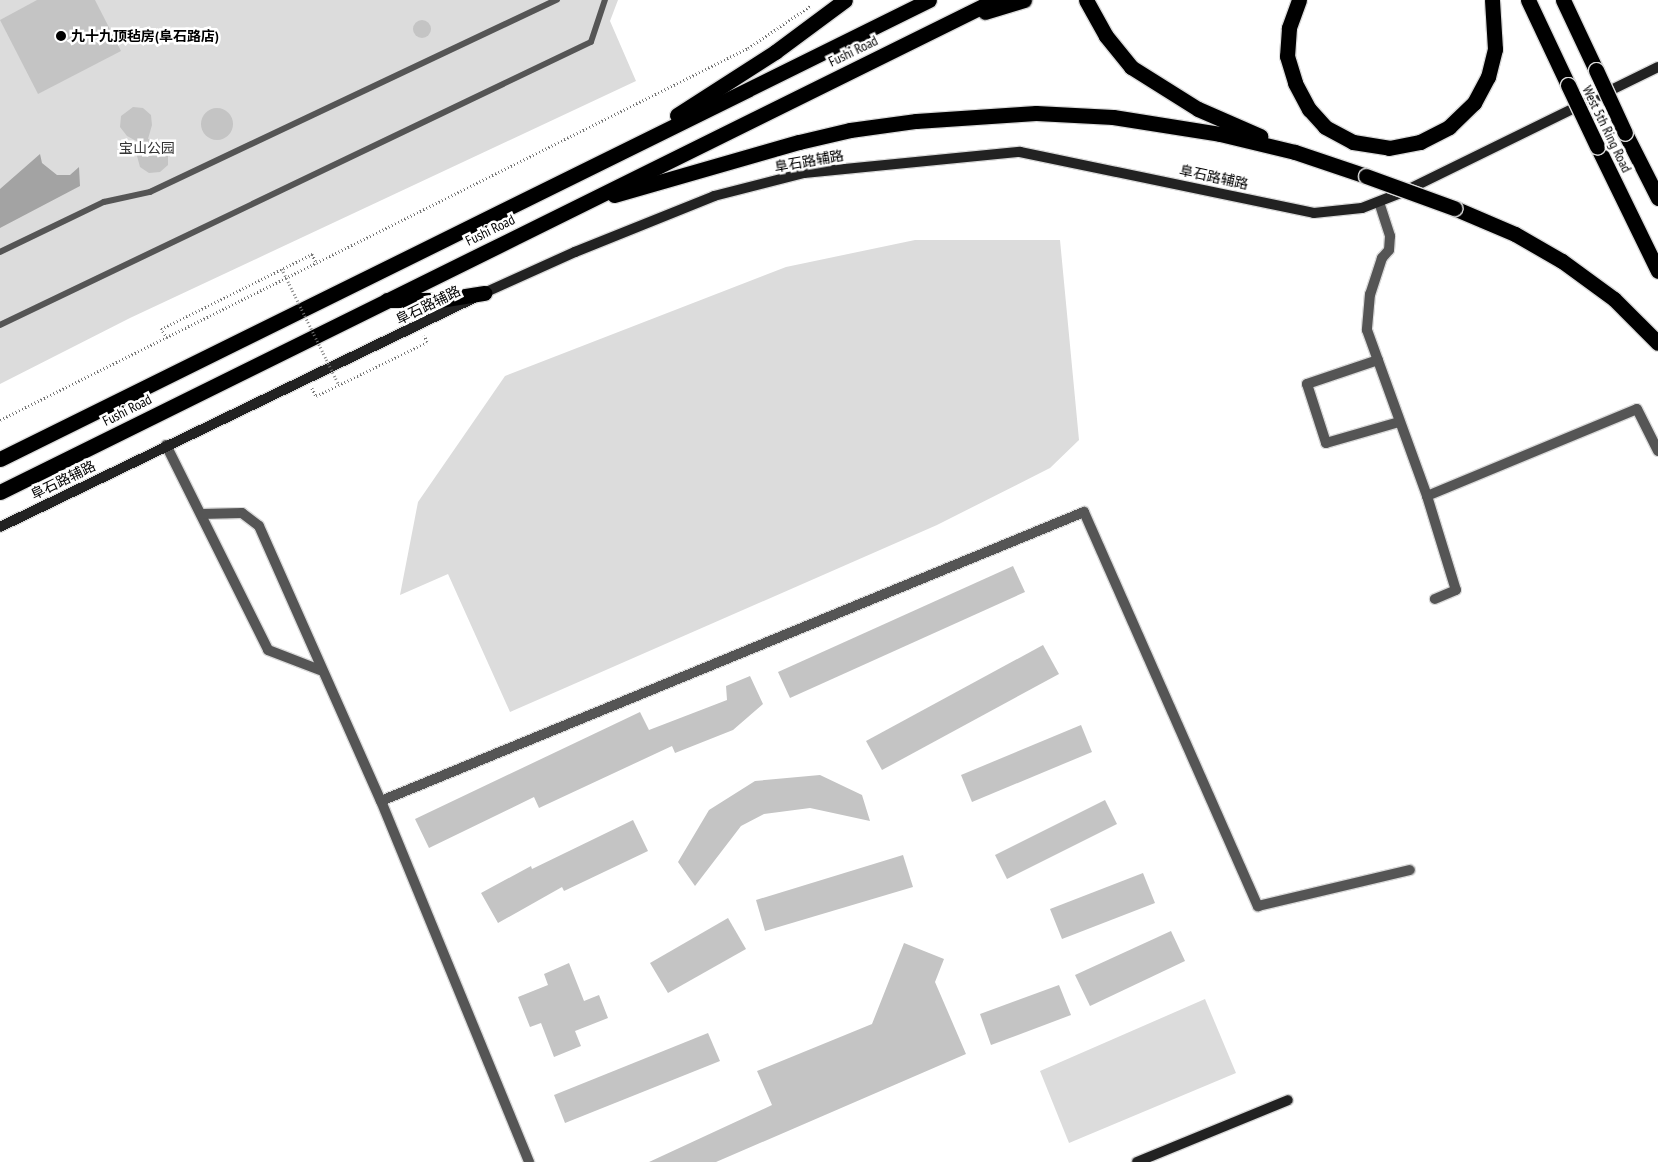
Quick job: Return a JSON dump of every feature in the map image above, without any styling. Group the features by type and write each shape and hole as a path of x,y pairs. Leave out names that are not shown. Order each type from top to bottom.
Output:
{"highway":[{"path":"612,156 776,52 845,0"},
{"name":"Fushi Road","path":"0,459 929,0"},
{"name":"Fushi Road","path":"0,492 382,300 995,0"},
{"path":"948,23 1024,0"},
{"path":"1086,0 1106,36 1131,67 1198,109 1296,152 1454,208 1514,234 1562,261 1614,299 1658,344"},
{"path":"1299,0 1289,28 1287,56 1294,83 1309,109 1325,127 1353,142 1388,148 1428,138 1449,127 1474,103 1488,77 1495,49 1492,0"},
{"name":"West 5th Ring Road","path":"1528,0 1658,271"},
{"name":"West 5th Ring Road","path":"1563,0 1625,133 1658,198"},
{"path":"571,208 799,142 850,130 976,115 1036,112 1113,117 1220,134 1296,152"},
{"path":"382,300 440,300 484,293"}],"main road":[{"name":"阜石路辅路","path":"0,527 166,445 484,293 575,252 714,196 804,173 1020,152 1314,213 1362,208 1379,202 1658,67"},
{"path":"1137,1162 1288,1100"}],"street":[{"path":"1379,202 1390,236 1389,250 1382,258 1370,294 1367,330 1427,496 1456,590 1435,599"},
{"path":"1378,360 1307,384 1326,443 1399,422"},
{"path":"1427,496 1637,409 1658,451"},
{"path":"166,445 268,650 320,670"},
{"path":"380,801 1084,512 1258,906 1410,870"},
{"path":"201,514 242,513 259,526 320,670 380,801 529,1162"}],"lane":[{"path":"0,252 104,202 150,192 557,0"},
{"path":"0,325 591,42 605,0"}],"path":[{"path":"0,420 748,48 812,5"},
{"path":"167,338 161,329 312,254 316,264"},
{"path":"282,269 339,385"},
{"path":"316,396 427,342"}],"green space":[{"name":"宝山公园","path":"0,0 618,0 610,21 636,81 130,318 0,384"},
{"path":"915,240 1060,240 1079,440 1050,468 937,525 510,712 448,574 400,595 418,502 505,376 786,267"},
{"path":"1205,999 1236,1073 1069,1143 1040,1071"}],"shaded area":[{"path":"40,154 42,163 57,175 70,175 79,167 80,186 0,228 0,189"}],"building":[{"name":"九十九顶毡房(阜石路店)","path":"37,0 95,0 121,51 38,94 0,20"},
{"path":"422,20 428,23 431,29 428,35 422,38 416,35 413,29 416,23"},
{"path":"133,107 143,108 151,115 152,125 148,139 160,143 168,150 168,165 160,172 149,173 140,167 137,156 140,143 127,136 120,127 121,116"},
{"path":"217,108 223,109 228,113 232,118 232,130 228,135 223,139 217,140 211,139 206,135 202,130 201,124 202,118 206,113 211,109"},
{"path":"1013,566 1025,592 790,698 778,672"},
{"path":"1043,645 1059,674 882,770 866,741"},
{"path":"750,676 763,704 733,730 675,753 672,746 539,808 534,797 429,848 415,819 640,712 649,730 727,700 726,686"},
{"path":"1081,725 1092,752 972,802 961,775"},
{"path":"820,775 862,795 870,821 810,808 764,814 741,826 695,886 678,862 709,810 755,781"},
{"path":"1105,800 1117,824 1007,879 995,855"},
{"path":"633,820 648,851 564,891 562,887 498,923 481,893 531,866 532,869"},
{"path":"903,855 913,887 765,931 756,900"},
{"path":"1143,873 1155,903 1062,939 1050,909"},
{"path":"728,918 746,949 668,993 650,963"},
{"path":"1171,931 1185,961 1090,1006 1075,975"},
{"path":"904,943 944,959 935,982 966,1054 716,1162 649,1162 772,1105 757,1071 872,1024"},
{"path":"569,963 584,1001 599,995 608,1018 575,1031 581,1046 554,1057 541,1023 530,1027 518,997 548,985 544,974"},
{"path":"1059,985 1071,1015 991,1045 980,1014"},
{"path":"708,1033 720,1061 565,1123 554,1095"}],"place":[{"name":"九十九顶毡房(阜石路店)","path":"61,36"}]}
